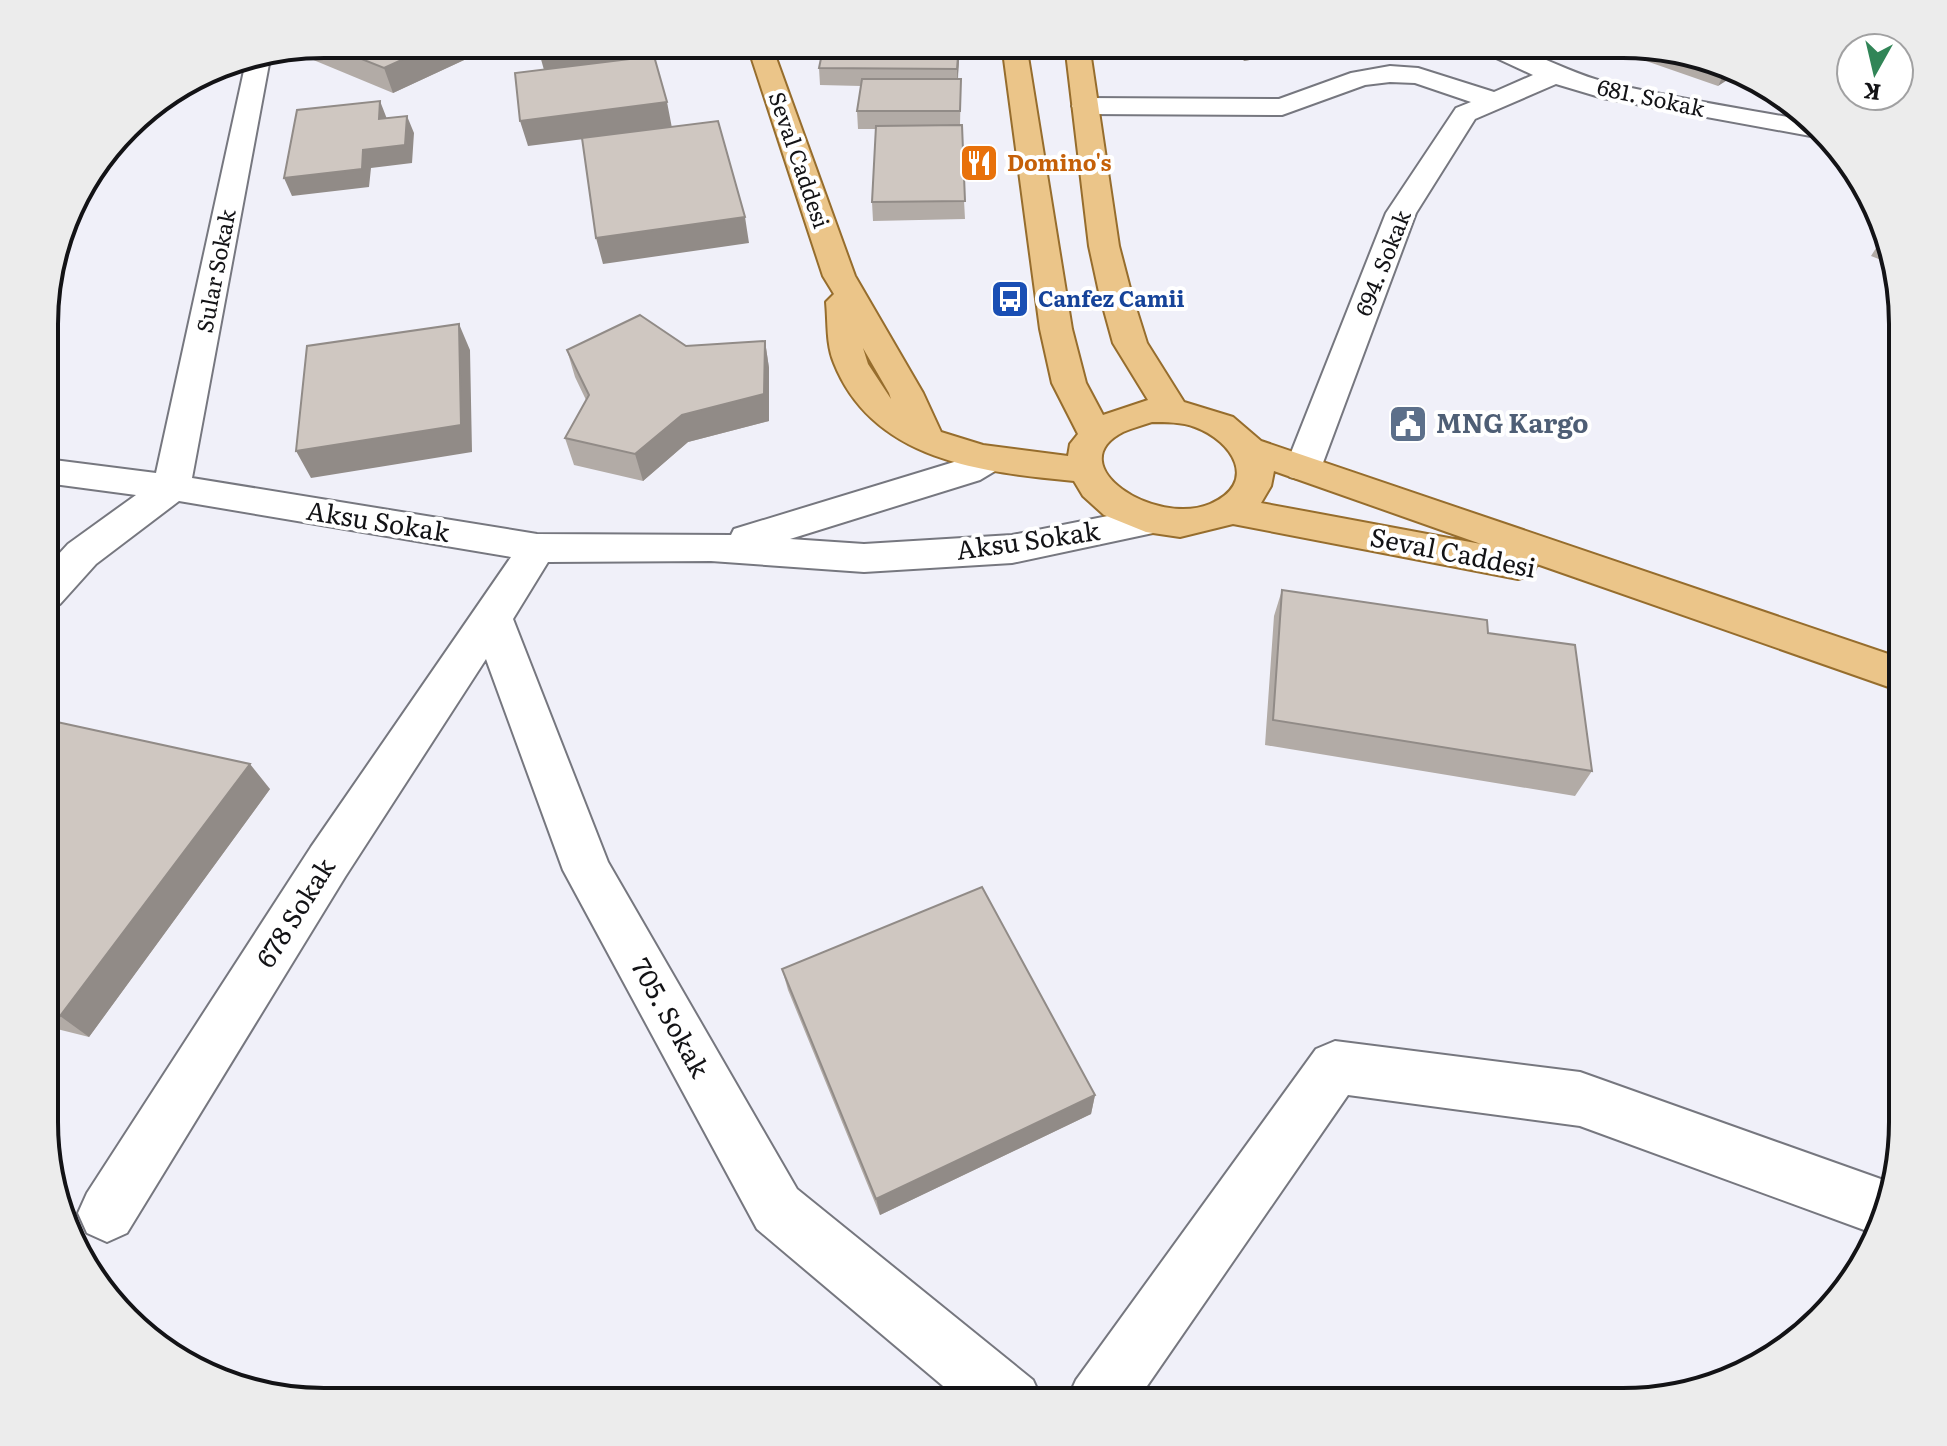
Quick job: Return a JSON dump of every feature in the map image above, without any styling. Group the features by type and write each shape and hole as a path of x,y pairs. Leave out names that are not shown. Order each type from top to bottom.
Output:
{"main road":[{"name":"Seval Caddesi","path":"764,58 839,276 850,362 873,406 928,442 987,460 1085,470 1090,483 1108,501 1133,515 1153,520 1181,523 1208,520 1232,511 1673,594"},
{"path":"1016,59 1056,329 1069,383 1096,434 1088,445 1085,470"},
{"path":"1079,59 1104,246 1130,343 1172,411"},
{"name":"Seval Caddesi","path":"1096,434 1128,415 1172,411 1218,423 1250,450 1888,671"},
{"path":"1232,511 1247,498 1256,483 1256,466 1250,450"}],"street":[{"name":"681. Sokak","path":"1519,59 1554,75 1648,99 1802,128"},
{"name":"Sular Sokak","path":"172,487 258,66"},
{"path":"1085,106 1282,107 1360,78 1390,74 1418,76 1496,101"},
{"name":"694. Sokak","path":"1303,468 1401,213 1465,114 1554,75"},
{"name":"Aksu Sokak","path":"711,547 798,525 967,471 987,460"},
{"name":"Aksu Sokak","path":"58,473 172,487 537,548 711,547 864,558 1012,549 1153,520"},
{"path":"58,580 82,554 172,487"},
{"path":"492,618 537,548"},
{"name":"678 Sokak","path":"107,1213 328,862 492,618"},
{"name":"705. Sokak","path":"492,618 587,870 777,1209 993,1388"},
{"path":"1108,1388 1335,1067 1580,1099 1876,1205"}],"building":[{"path":"359,58 406,58 384,68"},
{"path":"655,58 667,102 520,121 515,73"},
{"path":"821,58 958,58 957,69 819,68"},
{"path":"862,79 961,79 960,111 857,111"},
{"path":"380,101 379,119 407,116 405,145 363,150 362,169 284,178 297,110"},
{"path":"718,121 745,217 596,238 582,138"},
{"path":"962,125 965,201 872,202 876,126"},
{"path":"640,315 686,346 765,341 764,394 682,415 635,454 565,438 589,395 567,350"},
{"path":"459,324 461,425 296,451 307,346"},
{"path":"1282,590 1487,620 1488,633 1575,645 1592,771 1273,720"},
{"path":"58,722 250,764 60,1016"},
{"path":"982,887 1095,1095 876,1199 782,969"}],"place":[{"name":"Domino's","path":"979,163"},
{"name":"Canfez Camii","path":"1010,299"},
{"name":"MNG Kargo","path":"1408,424"}]}
